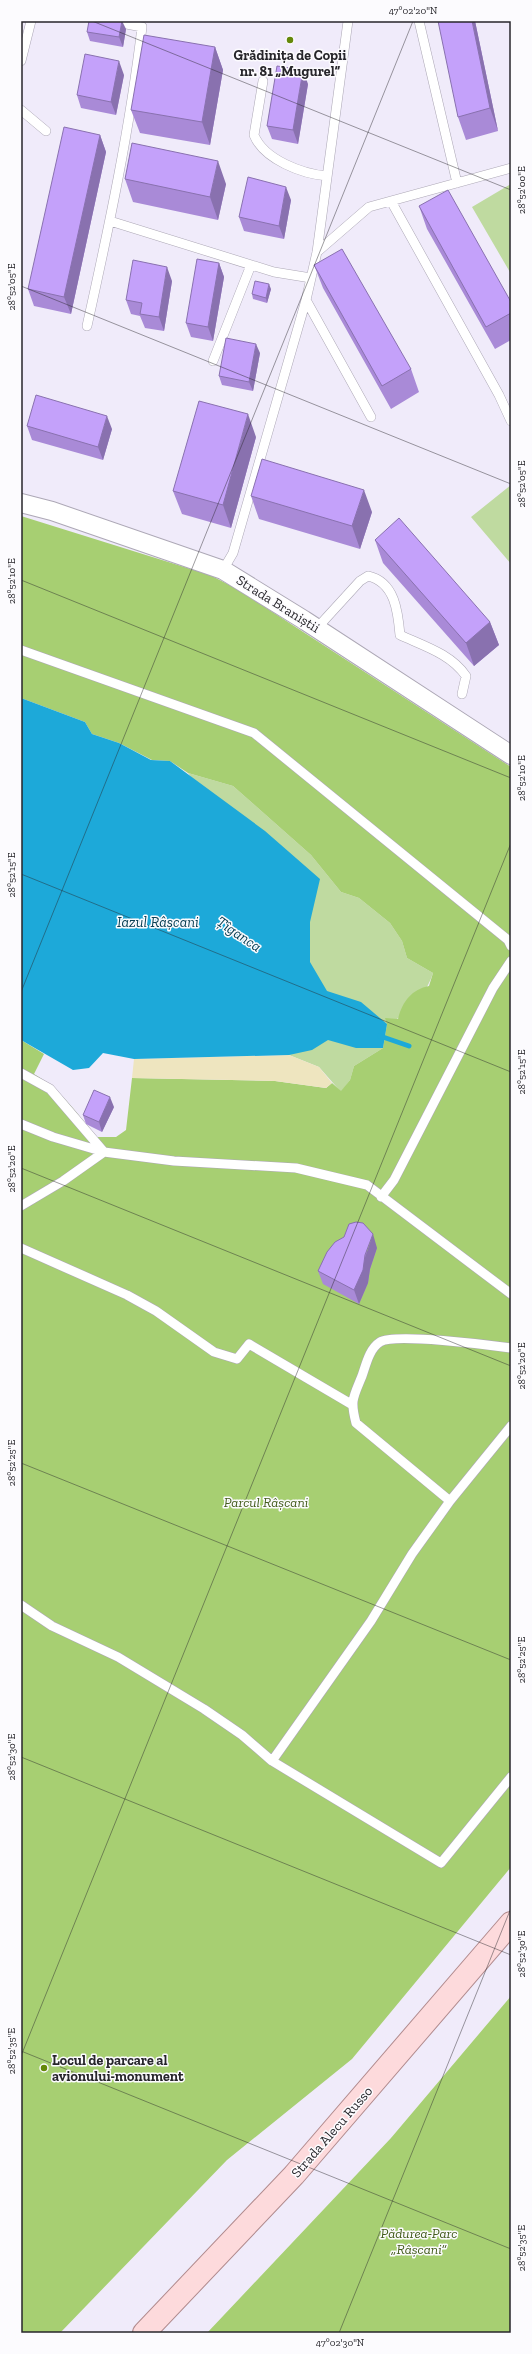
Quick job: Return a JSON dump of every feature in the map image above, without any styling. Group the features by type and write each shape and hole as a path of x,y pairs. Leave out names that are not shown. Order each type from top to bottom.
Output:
{"main road":[{"name":"Strada Alecu Russo","path":"144,2333 294,2175 511,1923"}],"street":[{"name":"Strada Braniștii","path":"21,503 52,511 224,570 317,628 510,753"}],"lane":[{"path":"21,60 31,21"},
{"path":"87,326 110,221 134,92 142,27 111,21"},
{"path":"224,570 233,553 311,278 327,176 348,21"},
{"path":"419,21 457,183"},
{"path":"263,81 254,135 256,141 272,156 290,165 310,174 327,176"},
{"path":"21,110 46,131"},
{"path":"316,252 369,207 511,168"},
{"path":"391,201 509,404 511,421"},
{"path":"110,221 274,272 311,278"},
{"path":"213,361 251,265"},
{"path":"306,300 371,417"},
{"path":"317,628 360,581 368,576 376,578 384,584 392,596 398,613 400,635 441,653 460,667 466,676 462,694"},
{"path":"21,650 254,733 508,940 511,946"},
{"path":"381,1196 394,1180 494,988 511,961"},
{"path":"21,1073 50,1089 104,1152"},
{"path":"21,1124 53,1137 104,1152 174,1161 296,1168 367,1185 511,1294"},
{"path":"21,1206 63,1181 104,1152"},
{"path":"21,1248 103,1283 156,1311 214,1352 237,1359 249,1344 351,1404"},
{"path":"450,1502 356,1423 351,1404 370,1353 381,1342 391,1340 442,1340 511,1348"},
{"path":"272,1761 371,1621 412,1554 450,1502 511,1426"},
{"path":"21,1605 52,1626 118,1657 242,1735 272,1761 441,1863 511,1777"}],"green space":[{"path":"511,184 511,274 472,207"},
{"path":"511,485 511,564 471,517"},
{"name":"Parcul Râșcani","path":"21,516 210,575 237,589 511,767 511,1867 352,2059 227,2160 60,2333 21,2333 21,1040 44,1054 34,1074 61,1095 97,1137 116,1137 126,1130 132,1078 275,1081 326,1088 332,1083 341,1091 350,1080 354,1066 383,1048 387,1024 385,1018 398,1019 405,1002 413,993 429,986 433,973 407,958 402,941 390,923 359,898 341,892 311,855 233,786 188,773 170,761 152,760 119,743 92,734 85,722 21,698"},
{"path":"188,773 233,786 311,855 341,892 359,898 390,923 402,941 407,958 433,973 421,996 409,1010 387,1024 383,1048 354,1066 350,1080 341,1092 319,1067 289,1055 195,782"},
{"name":"Pădurea-Parc „Râșcani”","path":"511,1996 511,2333 207,2333 391,2138"}],"sand":[{"path":"289,1055 319,1067 332,1083 326,1088 275,1081 132,1078 134,1059"}],"water":[{"name":"Iazul Râșcani","path":"21,698 85,722 92,734 119,743 151,760 170,761 265,831 320,879 310,922 310,962 327,991 361,1002 387,1024 383,1048 356,1048 328,1040 312,1050 289,1055 134,1059 103,1053 89,1068 73,1070 21,1040"}],"building":[{"path":"89,21 122,21 119,37 87,32"},
{"path":"438,21 472,21 490,108 458,117"},
{"path":"144,35 215,47 202,122 131,110"},
{"path":"85,54 119,61 111,102 77,95"},
{"path":"277,66 303,70 293,130 267,126"},
{"path":"64,127 100,135 64,297 28,289"},
{"path":"132,143 218,161 210,197 125,179"},
{"path":"248,177 286,187 279,226 239,217"},
{"path":"448,190 511,302 511,313 486,327 419,206"},
{"path":"342,249 411,369 382,386 314,265"},
{"path":"197,259 219,263 208,327 186,323"},
{"path":"133,260 167,267 159,317 140,314 142,303 126,300"},
{"path":"255,281 269,284 266,298 252,294"},
{"path":"226,338 256,344 249,382 219,376"},
{"path":"36,395 107,416 98,447 27,426"},
{"path":"199,401 248,414 223,505 173,491"},
{"path":"262,459 364,490 352,526 251,496"},
{"path":"399,518 490,622 466,643 375,540"},
{"path":"94,1090 110,1097 99,1122 83,1115"},
{"path":"356,1222 363,1223 373,1234 365,1255 363,1270 354,1290 318,1271 327,1252 335,1242 344,1237 349,1224"}],"waterway":[{"name":"Țîganca","path":"380,1036 409,1046"}],"place":[{"name":"Grădinița de Copii nr. 81 „Mugurel“","path":"290,40"},
{"name":"Locul de parcare al avionului-monument","path":"44,2068"}]}
